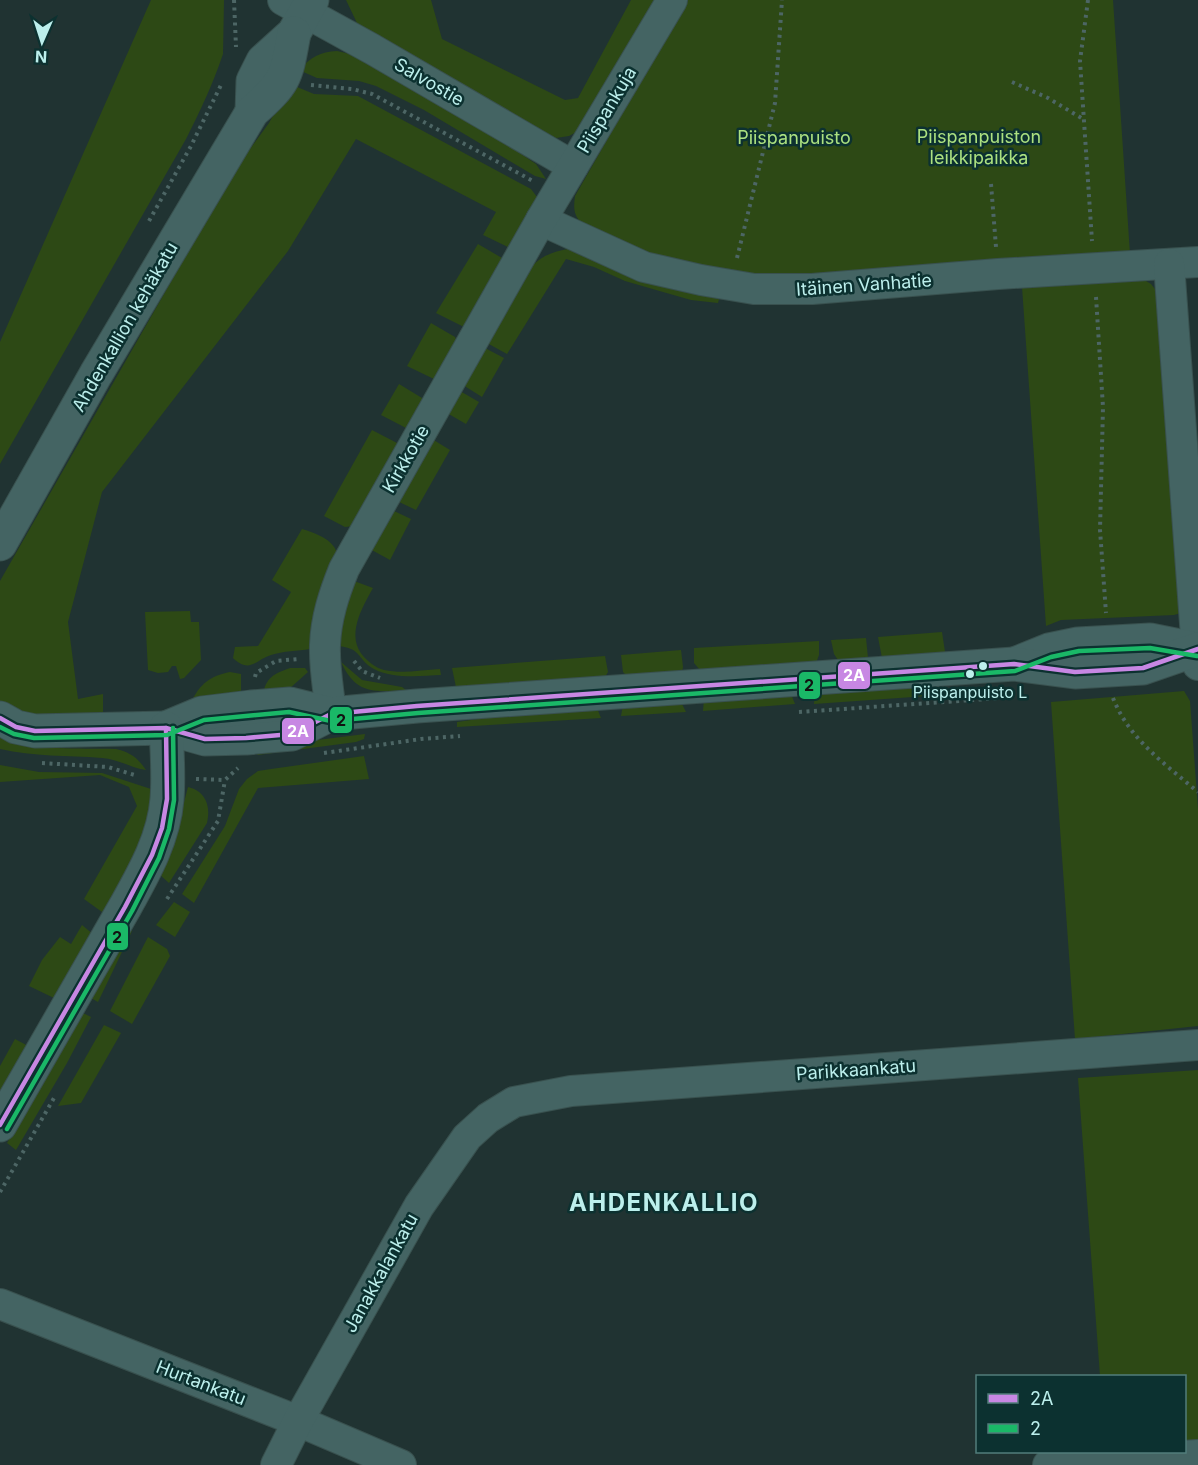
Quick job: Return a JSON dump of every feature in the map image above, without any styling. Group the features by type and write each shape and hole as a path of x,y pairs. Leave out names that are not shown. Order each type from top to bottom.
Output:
{"street":[{"name":"Piispankuja","path":"541,220 672,0"},
{"name":"Ahdenkallion kehäkatu","path":"0,544 96,374 252,112 276,91 254,59 299,11"},
{"name":"Salvostie","path":"299,11 372,49 573,166"},
{"name":"Itäinen Vanhatie","path":"541,220 644,267 730,285 783,291 998,274 1184,263"},
{"name":"Kirkkotie","path":"331,714 325,646 329,613 344,569 541,220"},
{"path":"0,718 16,727 35,731 166,728 202,713 290,704 331,714 1014,664 1049,650 1078,644 1150,640 1198,655 1184,263"},
{"path":"0,1125 145,871 163,825 167,800 166,728"},
{"name":"Parikkaankatu","path":"514,1102 571,1091 1198,1045"},
{"name":"Janakkalankatu","path":"276,1465 298,1420 419,1206 467,1137 488,1118 514,1102"},
{"name":"Hurtankatu","path":"0,1304 298,1420 401,1465"},
{"path":"1048,1465 1198,1455"}],"path":[{"path":"234,0 254,59 318,87 352,89 372,94 557,194"},
{"path":"730,285 775,103 782,0"},
{"path":"1088,0 1080,61 1103,407 1100,530 1102,562"},
{"path":"145,227 196,136 224,78"},
{"path":"1012,82 1048,98 1083,119"},
{"path":"991,184 998,274"},
{"path":"792,712 1019,697"},
{"path":"1119,714 1142,744 1198,792"},
{"path":"313,754 466,735"},
{"path":"31,763 108,767 133,776 225,780 243,764"}],"green space":[{"path":"151,0 224,0 223,54 186,139 0,464 0,342"},
{"path":"346,0 431,0 442,39 565,100 578,98 631,0 655,0 580,130 569,136 556,138 372,35 357,23"},
{"name":"Piispanpuisto","path":"687,0 1113,0 1130,254 780,278 734,275 699,268 651,255 605,237 589,228 576,216 575,196"},
{"path":"337,51 350,54 506,144 536,164 546,179 535,176 424,110 376,86 359,81 317,78 299,70 316,56"},
{"path":"290,84 314,94 358,96 531,189 537,197 510,248 483,235 496,212 356,139 288,251 102,492 68,622 78,699 103,694 103,713 50,716 13,708 0,702 0,581 236,168 269,123"},
{"path":"478,244 502,258 468,325 462,326 436,313"},
{"path":"568,249 643,281 719,299 718,303 691,300 625,281 594,267 566,259 507,354 487,343 532,266 548,255"},
{"path":"1141,278 1151,284 1158,293 1181,613 1061,620 1046,626 1022,287"},
{"path":"431,323 455,337 458,344 436,380 407,366"},
{"path":"485,348 504,358 482,397 463,385"},
{"path":"399,384 422,398 422,404 406,428 381,415"},
{"path":"460,391 479,402 466,424 447,413"},
{"path":"372,430 399,444 354,526 345,527 324,516"},
{"path":"432,439 450,450 416,510 397,501"},
{"path":"392,510 411,519 390,560 370,549"},
{"path":"302,529 328,540 337,553 310,649 276,654 248,665 239,663 233,658 235,647 258,646 291,592 272,580"},
{"path":"354,581 373,588 357,622 356,640 358,649 364,657 373,665 384,670 405,672 440,669 441,675 407,676 381,672 369,666 356,652 339,646 341,626"},
{"path":"190,611 191,622 199,622 201,660 184,678 180,679 176,666 172,666 168,672 158,673 148,670 145,612"},
{"path":"942,632 945,652 882,658 878,637"},
{"path":"866,638 868,658 838,660 834,654 831,640"},
{"path":"819,641 819,655 816,663 700,670 694,663 694,648"},
{"path":"681,650 682,672 627,676 623,672 621,655"},
{"path":"605,656 608,672 605,677 456,687 452,668"},
{"path":"341,662 362,680 402,687 406,690 376,691 360,686 353,681"},
{"path":"290,668 305,668 308,672 289,689 263,695 268,680"},
{"path":"230,672 241,674 241,699 191,702 206,682"},
{"path":"926,685 927,696 814,704 815,692"},
{"path":"1184,691 1190,701 1198,809 1198,1026 1075,1039 1051,702"},
{"path":"791,694 795,704 703,711 704,699"},
{"path":"681,702 686,712 621,716 623,705"},
{"path":"597,708 601,718 457,727 457,722 514,714"},
{"path":"365,734 364,739 356,742 258,755 254,748"},
{"path":"0,737 43,747 116,749 133,756 146,770 108,759 13,752 0,749"},
{"path":"364,756 369,779 258,788 194,903 182,894 225,826 239,789 247,779 258,771"},
{"path":"0,765 39,772 102,773 151,789 148,820 138,850 109,908 102,912 84,899 137,806 129,787 100,775 0,782"},
{"path":"188,787 199,792 206,800 207,823 169,883 159,874 177,829"},
{"path":"174,902 190,912 175,937 156,925"},
{"path":"82,925 94,935 56,999 29,986 42,960 60,937 71,944"},
{"path":"129,929 132,931 98,1002 89,997"},
{"path":"148,937 167,949 170,956 132,1024 110,1011"},
{"path":"81,1012 91,1017 16,1150 7,1143"},
{"path":"104,1025 121,1033 81,1103 58,1106"},
{"path":"15,1039 30,1047 0,1094 0,1066"},
{"path":"1198,1070 1198,1440 1186,1441 1186,1375 1100,1375 1078,1078"}],"transit line":[{"name":"2","path":"0,727 14,734 34,738 167,735 204,720 289,712 331,721 1015,671 1051,657 1079,651 1150,648 1197,656"},
{"name":"2A","path":"0,718 16,727 35,731 166,728 205,739 246,738 292,734 331,714 1014,664 1075,672 1143,668 1198,649"},
{"name":"2A","path":"0,1125 125,907 152,855 162,828 167,799 166,728"},
{"name":"2","path":"7,1129 132,911 159,858 169,829 174,800 173,728"}],"place":[{"name":"Piispanpuisto L","path":"970,674"}],"district":[{"name":"AHDENKALLIO","path":"664,1203"}],"park label":[{"name":"Piispanpuiston leikkipaikka","path":"979,147"}]}
